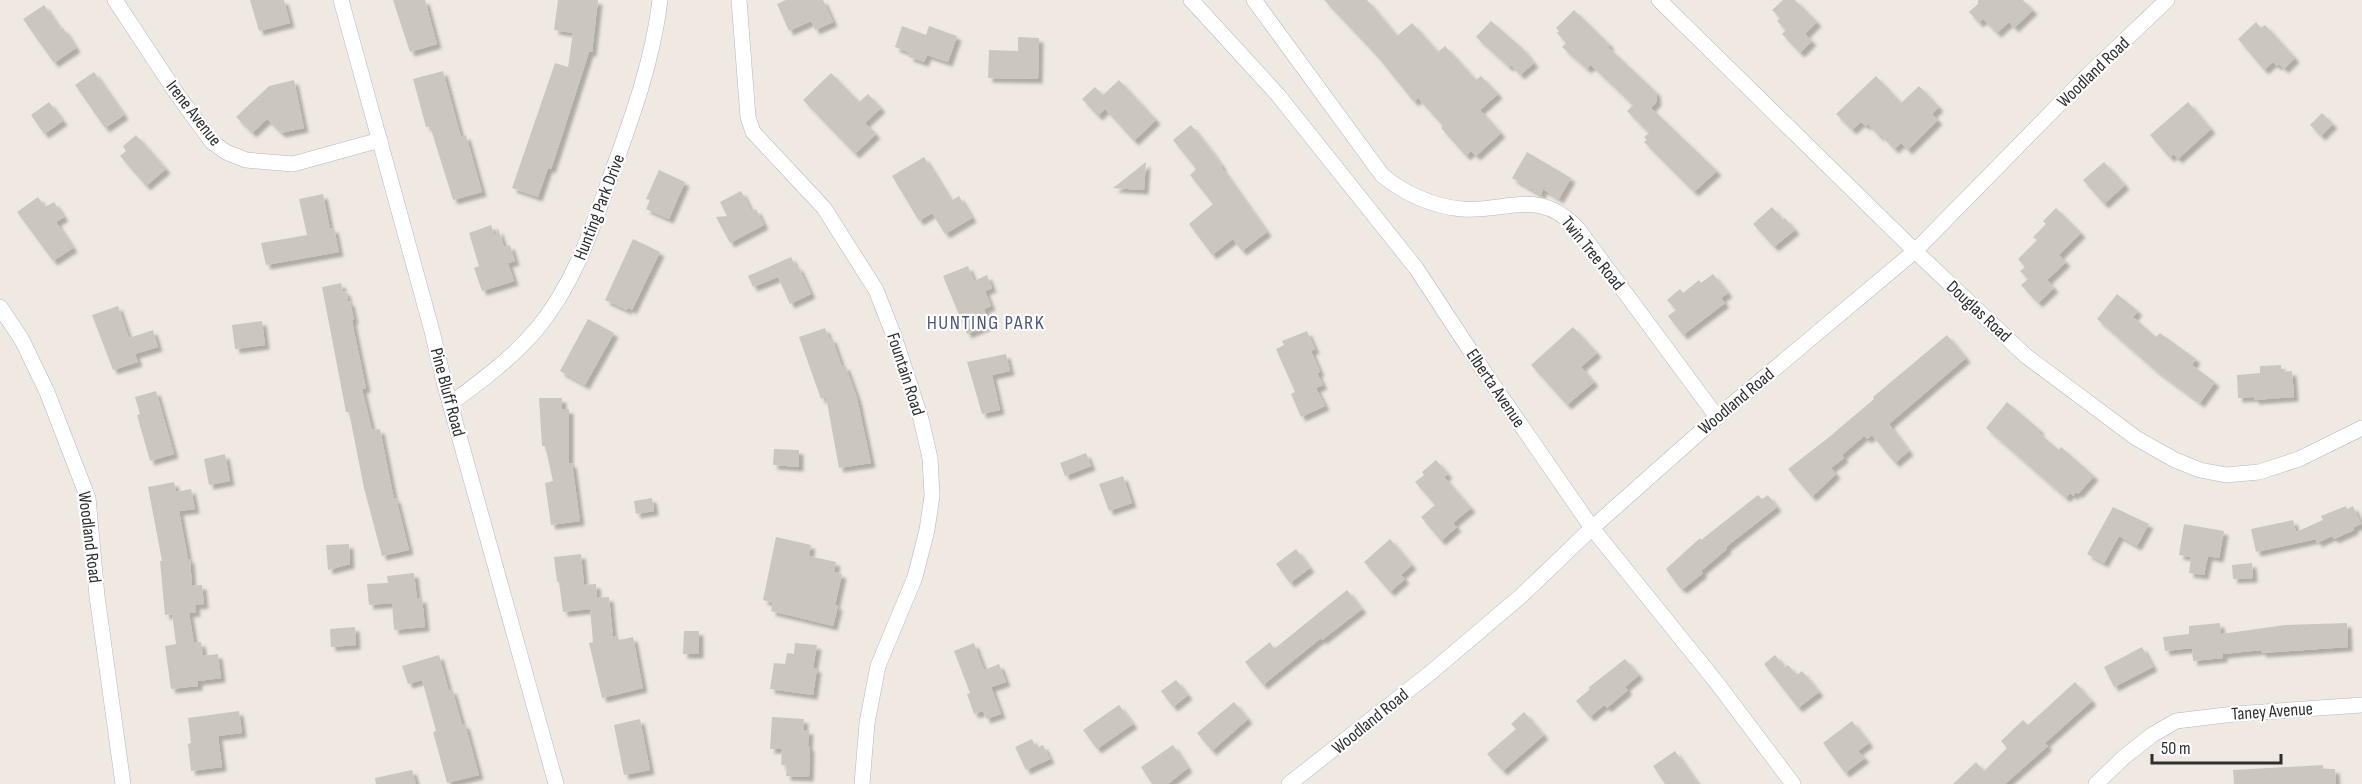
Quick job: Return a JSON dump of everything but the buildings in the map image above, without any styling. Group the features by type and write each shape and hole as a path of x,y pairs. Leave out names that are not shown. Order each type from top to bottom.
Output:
{"street":[{"name":"Irene Avenue","path":"115,0 177,94 212,142 226,152 246,160 293,164 380,140"},
{"name":"Pine Bluff Road","path":"341,0 556,784"},
{"name":"Hunting Park Drive","path":"450,404 507,361 537,329 554,307 585,250 635,109 660,0"},
{"name":"Fountain Road","path":"739,0 748,117 753,132 824,208 876,290 894,336 921,419 930,458 932,496 927,530 915,577 878,666 867,723 862,784"},
{"name":"Elberta Avenue","path":"1191,0 1278,95 1416,268 1592,528 1717,683 1793,784"},
{"name":"Twin Tree Road","path":"1254,0 1382,175 1398,188 1447,207 1464,209 1518,204 1546,206 1566,216 1717,417"},
{"name":"Douglas Road","path":"1659,0 1915,251 2026,356 2136,438 2175,460 2200,470 2226,475 2259,472 2299,459 2362,428"},
{"name":"Woodland Road","path":"1289,784 1429,674 1521,596 1592,528 1717,417 1915,251 2084,79 2167,0"},
{"name":"Woodland Road","path":"0,307 22,340 47,392 88,498 97,596 123,784"},
{"name":"Taney Avenue","path":"2096,784 2124,757 2152,735 2176,721 2234,714 2362,705"}],"district":[{"name":"HUNTING PARK","path":"986,322"}]}
